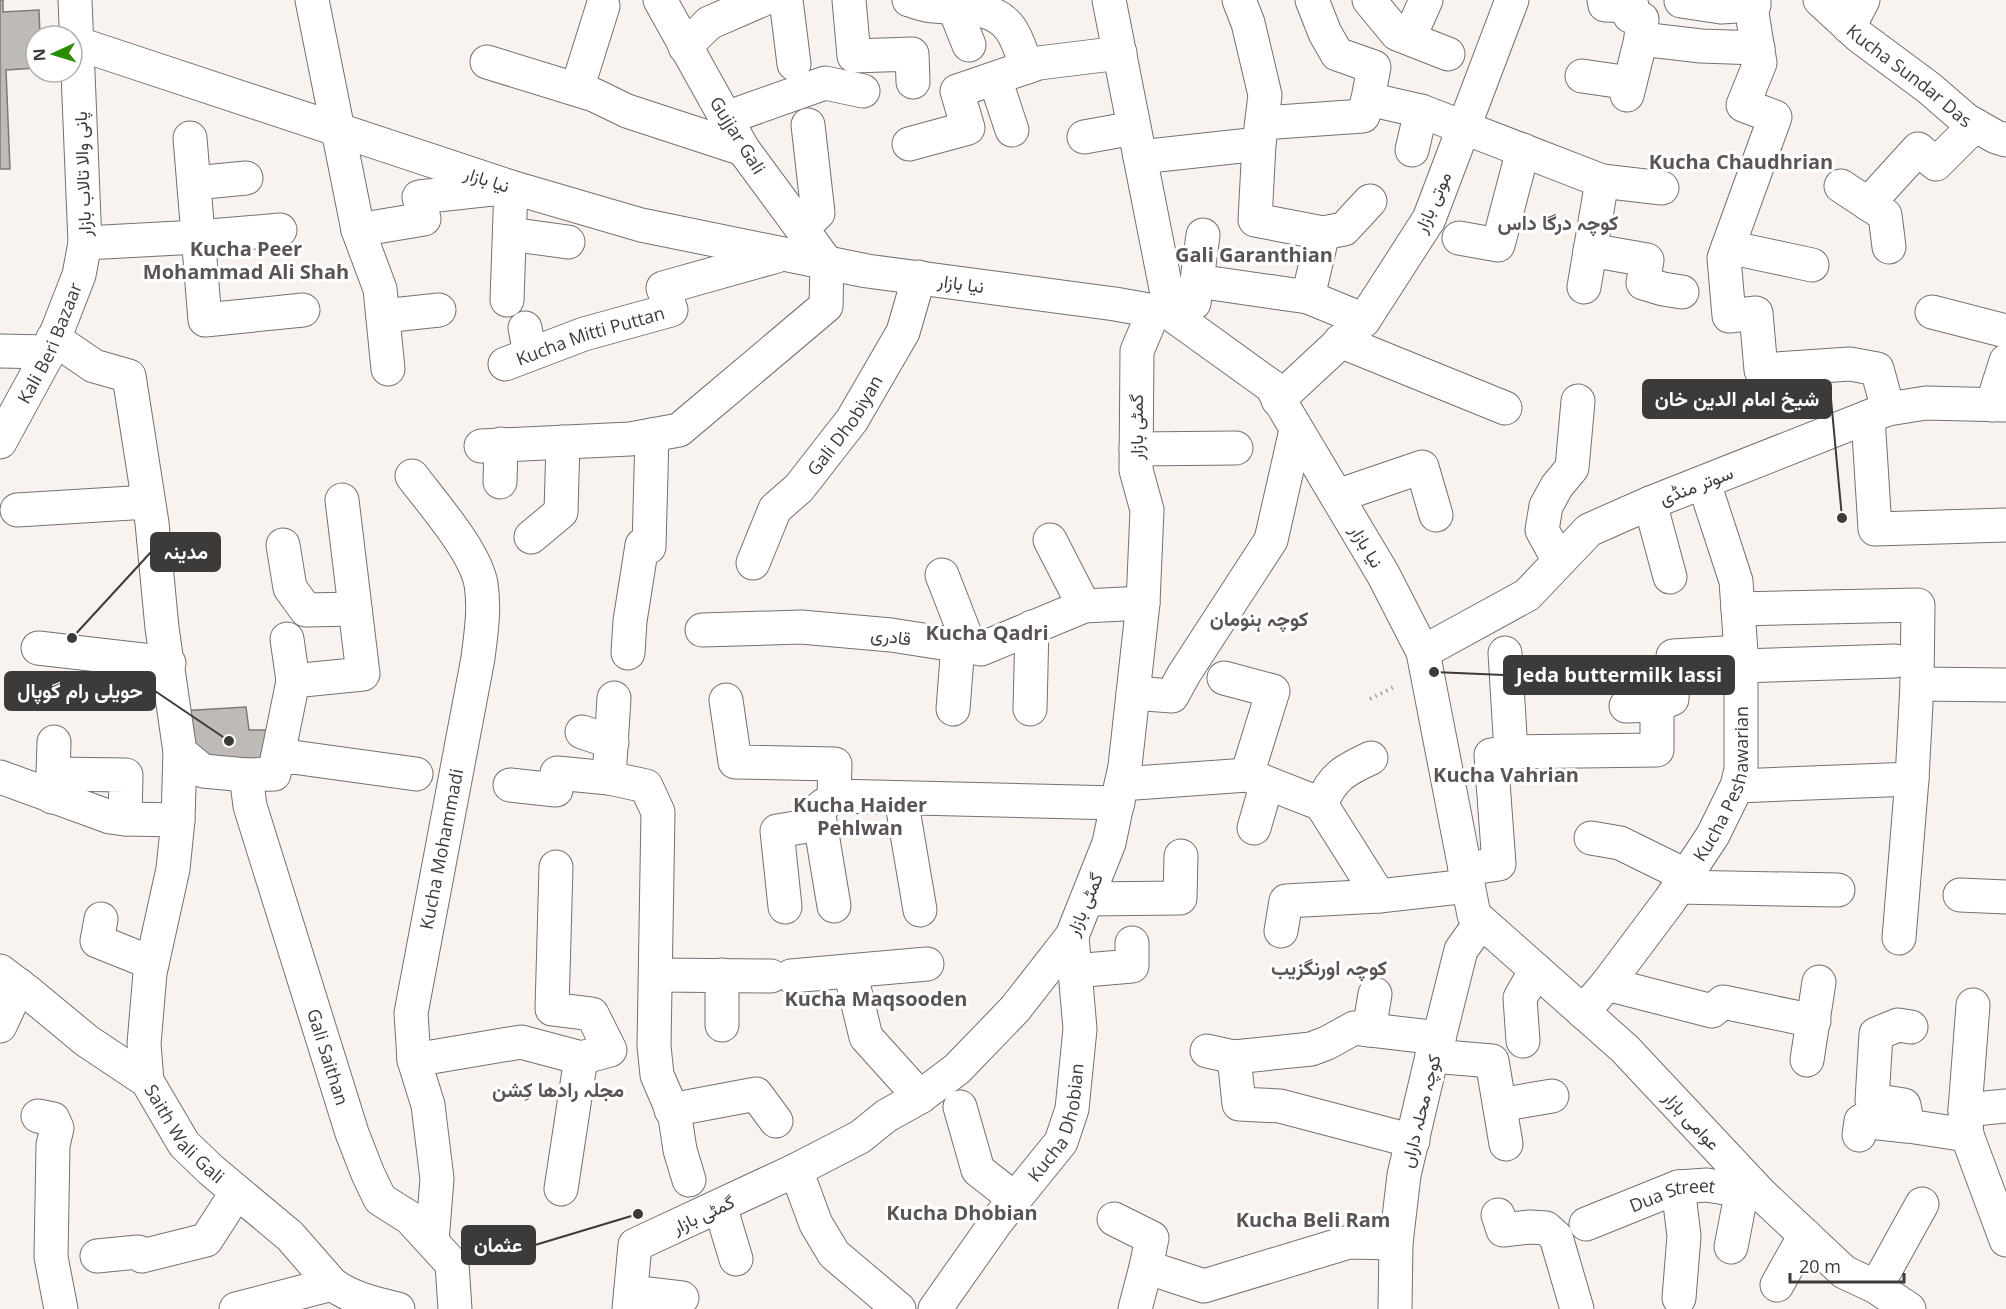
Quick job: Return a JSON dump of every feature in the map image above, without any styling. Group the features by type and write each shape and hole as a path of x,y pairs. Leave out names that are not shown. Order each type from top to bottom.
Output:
{"street":[{"name":"پانی والا تالاب بازار","path":"75,0 76,24"},
{"path":"312,0 358,230 380,289 388,369"},
{"name":"Gujjar Gali","path":"660,0 793,241"},
{"path":"786,0 794,64"},
{"path":"849,0 854,56 912,54 913,82"},
{"path":"909,0 931,6 952,3 984,10 1011,29 1028,67"},
{"path":"1109,0 1172,318"},
{"path":"1239,0 1248,22 1265,95 1260,133 1255,220 1323,233 1344,229 1370,201"},
{"path":"1312,0 1325,33 1337,54 1374,68"},
{"path":"1369,0 1403,36 1448,54"},
{"path":"1084,136 1137,142 1260,133 1363,117 1374,68 1403,36 1426,0"},
{"name":"موتی بازار","path":"1278,400 1364,320 1429,219 1512,0"},
{"path":"1582,76 1628,89 1641,39 1642,19 1630,16 1632,6 1605,5 1604,0"},
{"name":"Kucha Sundar Das","path":"1820,0 1856,13 1859,36 1929,88 1966,120 2006,140"},
{"path":"1701,2 1754,3 1752,13 1760,63 1743,105 1776,117 1724,258 1729,316 1756,313 1761,370 1850,364 1877,369 1875,529 2006,525"},
{"path":"686,47 709,23 749,3"},
{"path":"952,3 969,45"},
{"path":"578,89 603,6"},
{"path":"1641,39 1701,46 1758,48"},
{"name":"نیا بازار","path":"84,46 511,188 641,225 793,241 827,262 867,271 1115,304 1172,318 1271,386 1383,574 1424,652 1474,915 1481,922"},
{"path":"909,144 968,128 957,91 1039,63 1120,53"},
{"path":"487,62 578,89 627,111 743,149"},
{"path":"995,79 1012,130"},
{"path":"726,118 825,83 863,91"},
{"name":"پانی والا تالاب بازار","path":"78,84 85,243 79,275"},
{"path":"1368,99 1421,111 1602,181 1662,188"},
{"path":"1412,150 1421,111"},
{"path":"1868,204 1918,149 1936,164 1975,125"},
{"path":"793,241 818,213 808,126"},
{"path":"190,138 205,320 303,310"},
{"path":"1459,238 1498,246 1514,227 1524,150"},
{"path":"194,183 246,178"},
{"path":"1584,287 1602,181"},
{"path":"1841,186 1885,215 1889,247"},
{"path":"358,230 424,219 419,197 511,188 507,300"},
{"path":"85,243 280,230"},
{"path":"1308,297 1323,233"},
{"path":"510,234 568,242"},
{"name":"گمٹی بازار","path":"630,1301 635,1245 796,1170 860,1137 886,1116 920,1097 957,1069 1015,1009 1072,936 1109,843 1125,766 1143,603 1147,510 1136,470 1137,351 1172,318 1197,281 1203,235"},
{"name":"Kucha Mitti Puttan","path":"520,349 671,310 663,288 793,241"},
{"path":"1728,247 1812,265"},
{"path":"1590,250 1647,260 1643,283 1682,292"},
{"path":"500,483 491,445 630,439 679,430 826,306 827,262"},
{"name":"Kali Beri Bazaar","path":"0,442 51,345 79,275"},
{"name":"Gali Dhobiyan","path":"753,562 776,509 799,488 852,420 903,332 919,277"},
{"path":"1197,281 1308,297 1364,320"},
{"path":"383,316 439,310"},
{"path":"1932,312 2006,331"},
{"path":"1340,341 1505,408"},
{"path":"0,351 51,345 94,366 129,376 148,502 162,628 180,752 178,820 173,869 150,973 144,1044 147,1081"},
{"path":"1999,405 2006,361"},
{"path":"1559,561 1542,530 1546,506 1557,486 1572,468 1578,401"},
{"name":"سوتر منڈی","path":"1424,652 1527,595 1589,530 1650,503 1878,413 1926,403 1999,405"},
{"path":"1133,693 1172,696 1271,540 1296,430"},
{"path":"628,653 630,621 642,545 649,547 652,435"},
{"path":"531,537 561,512 563,442"},
{"path":"1136,449 1236,448"},
{"path":"1337,496 1422,467 1436,515"},
{"name":"Kucha Mohammadi","path":"412,476 458,538 472,561 481,583 483,617 478,658 411,1013 414,1060 428,1105 437,1179 432,1241"},
{"name":"Kucha Peshawarian","path":"1583,1012 1606,984 1713,835 1737,786 1741,770 1741,659 1736,581 1704,483"},
{"path":"293,681 363,674 342,500"},
{"path":"17,510 148,502"},
{"path":"1650,503 1670,577"},
{"path":"1050,540 1084,606"},
{"path":"283,545 290,588 306,610 355,609"},
{"path":"942,575 964,646 953,709"},
{"name":"قادری","path":"702,630 801,627 891,635 981,649 1084,606 1143,603"},
{"path":"1738,609 1918,605 1906,672 1912,779 1899,938"},
{"path":"1030,709 1032,627"},
{"path":"180,752 203,771 246,775 274,774 293,681 287,639"},
{"path":"38,648 168,663"},
{"path":"1505,653 1511,752"},
{"path":"1281,931 1286,902 1379,896 1467,877 1499,864 1491,755 1511,752 1657,750 1642,705 1672,699 1673,656 1906,672 2006,685"},
{"path":"1224,678 1273,691 1257,779 1254,828"},
{"path":"609,778 597,737 614,698"},
{"path":"726,700 735,762 835,764 827,810 834,906"},
{"path":"278,755 416,774"},
{"path":"1321,804 1328,786 1346,770 1371,758"},
{"path":"53,771 110,816 125,819 178,820"},
{"path":"0,777 53,771 126,775 125,819"},
{"path":"510,785 556,790 557,773 609,778 646,786 658,812 654,1046 657,1075 675,1118 680,1150 689,1180"},
{"name":"Gali Saithan","path":"246,775 250,806 352,1133 368,1174 380,1199 410,1218 452,1264 455,1309"},
{"path":"785,907 777,831 827,810 901,798 1119,793 1257,779 1321,804 1379,896"},
{"path":"1737,786 1912,779"},
{"path":"901,798 920,910"},
{"path":"1591,838 1620,843 1681,881 1838,890"},
{"path":"1087,899 1180,898 1181,856"},
{"path":"556,867 552,1009 592,1014 595,1054 561,1190"},
{"path":"1960,894 2006,897"},
{"path":"101,919 97,941 152,963"},
{"name":"عوامی بازار","path":"1481,922 1625,1049 1751,1192 1805,1236 1844,1272 1876,1287 1909,1309"},
{"name":"کوچہ محلہ داراں","path":"1395,1309 1396,1244 1404,1175 1461,950 1481,922"},
{"name":"Kucha Dhobian","path":"937,1308 1015,1199 1061,1142 1072,1109 1080,1029 1072,936"},
{"path":"1074,971 1131,966 1132,943"},
{"path":"657,975 781,976 927,963"},
{"path":"1523,1041 1520,998 1536,970"},
{"path":"850,971 866,1037 920,1097"},
{"path":"722,975 722,1025"},
{"path":"0,1026 10,978"},
{"name":"Saith Wali Gali","path":"10,978 87,1041 147,1081 184,1144 211,1170 290,1236 332,1284"},
{"path":"1807,1060 1820,982"},
{"path":"1606,984 1712,1011 1723,1002 1814,1021"},
{"path":"1369,1030 1375,994"},
{"path":"1973,1005 1966,1122 2006,1240"},
{"path":"1908,1126 1904,1105 1872,1101 1876,1034 1898,1025 1911,1027"},
{"path":"1413,1141 1280,1106 1239,1104 1221,1054 1311,1048 1327,1043 1354,1028 1492,1061 1506,1144"},
{"path":"414,1060 521,1042 595,1054 654,1046"},
{"path":"671,1110 756,1094 776,1121"},
{"path":"1500,1105 1552,1096"},
{"path":"1859,1135 1861,1121 1908,1126 1966,1122 2006,1106"},
{"path":"960,1107 978,1170 1015,1199"},
{"path":"39,1116 53,1119 57,1128 53,1145 51,1257 61,1309"},
{"path":"796,1170 816,1224 834,1254 899,1309"},
{"name":"Dua Street","path":"1586,1224 1678,1187 1707,1185 1751,1192"},
{"path":"1678,1187 1684,1236 1679,1298"},
{"path":"97,1256 138,1252 142,1256 206,1240 237,1192"},
{"path":"1731,1247 1751,1192"},
{"path":"1876,1287 1922,1204"},
{"path":"720,1206 736,1259"},
{"path":"1498,1215 1503,1230 1546,1228 1556,1237 1577,1309"},
{"path":"1114,1219 1152,1238 1135,1309"},
{"path":"1777,1285 1805,1236"},
{"path":"1146,1267 1204,1286 1349,1242 1396,1244"},
{"path":"236,1309 332,1284 342,1292 398,1309"},
{"path":"630,1301 682,1298"}],"building":[{"path":"0,0 3,0 3,12 39,10 40,24 24,24 24,69 6,70 10,169 0,169"},
{"path":"246,707 249,730 277,730 270,769 205,764 180,711"}],"place":[{"name":"شیخ امام الدین خان","path":"1842,518"},
{"name":"مدینہ","path":"72,638"},
{"name":"Jeda buttermilk lassi","path":"1434,672"},
{"name":"حویلی رام گوپال","path":"229,741"},
{"name":"عثمان","path":"638,1214"}],"district":[{"name":"Kucha Chaudhrian","path":"1741,161"},
{"name":"کوچہ درگا داس","path":"1558,222"},
{"name":"Gali Garanthian","path":"1254,254"},
{"name":"Kucha Peer Mohammad Ali Shah","path":"246,260"},
{"name":"کوچہ ہنومان","path":"1259,618"},
{"name":"Kucha Qadri","path":"987,632"},
{"name":"Kucha Vahrian","path":"1506,774"},
{"name":"Kucha Haider Pehlwan","path":"860,816"},
{"name":"کوچہ اورنگزیب","path":"1329,967"},
{"name":"Kucha Maqsooden","path":"876,998"},
{"name":"مجلہ رادها كِشن","path":"558,1089"},
{"name":"Kucha Dhobian","path":"962,1212"},
{"name":"Kucha Beli Ram","path":"1313,1219"}]}
